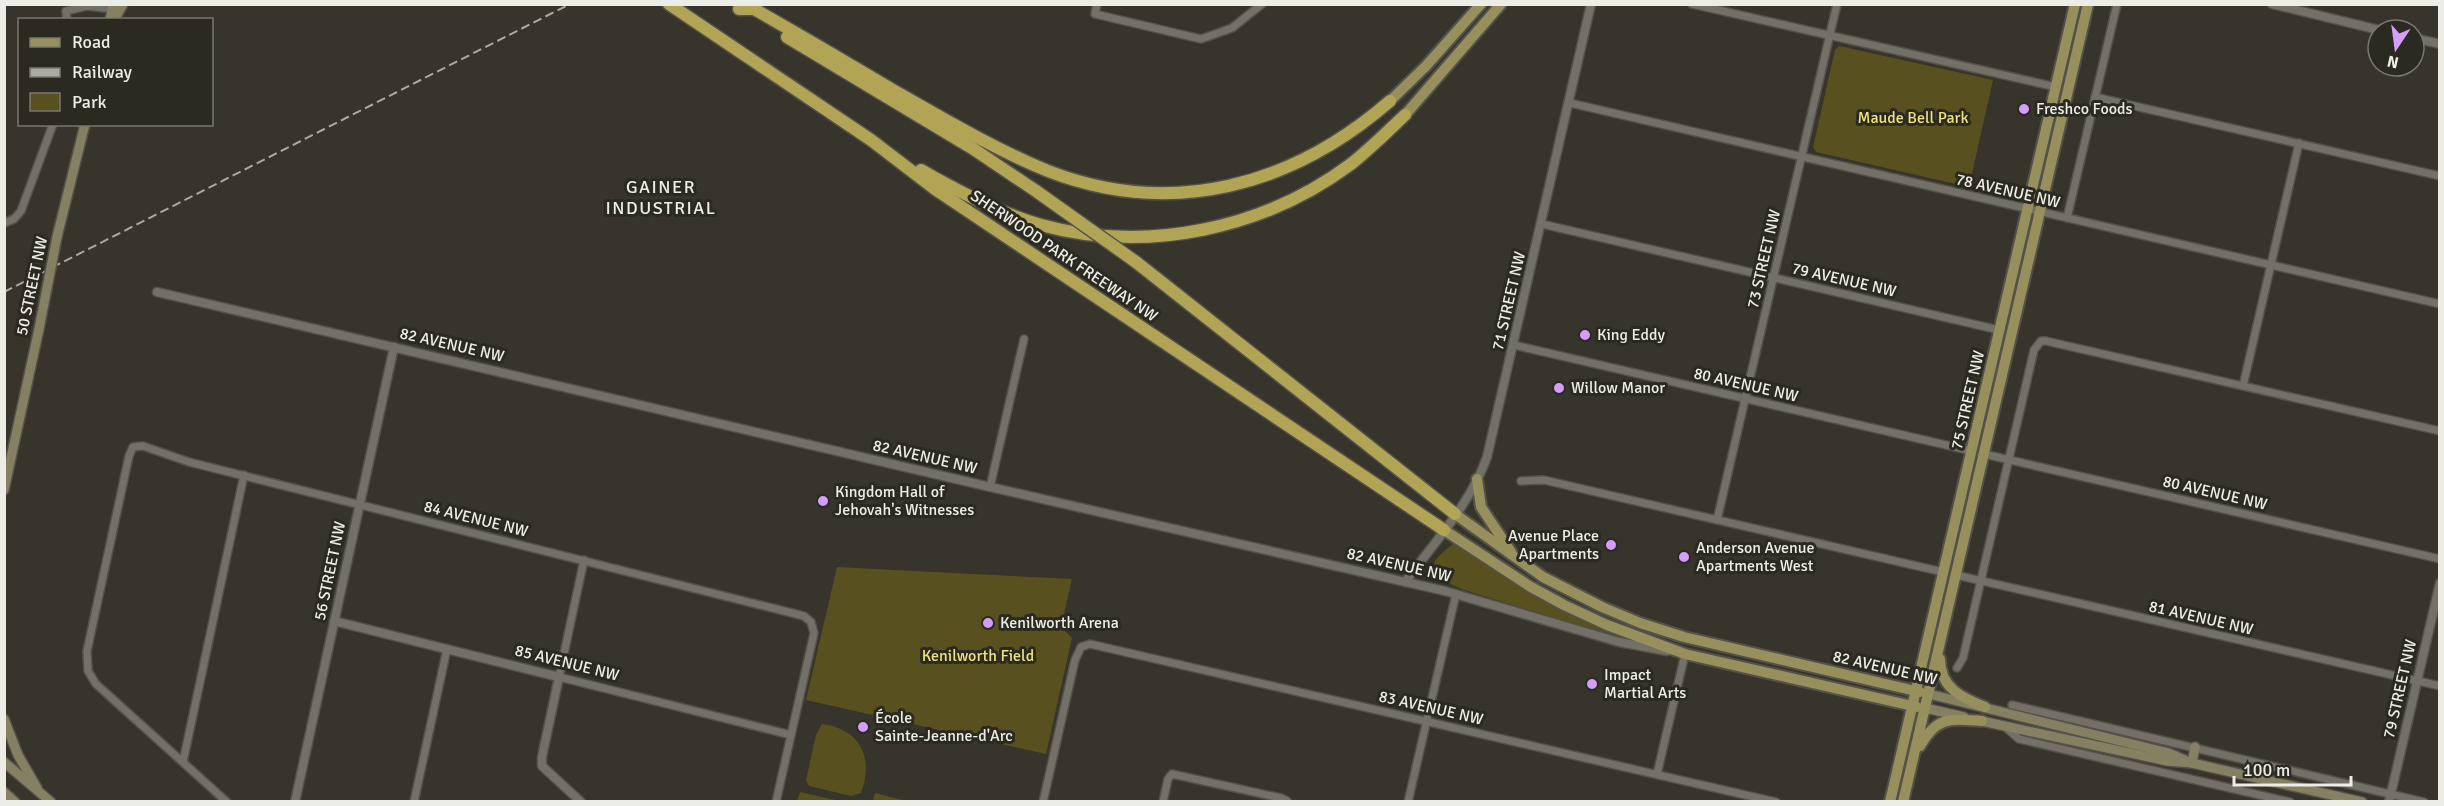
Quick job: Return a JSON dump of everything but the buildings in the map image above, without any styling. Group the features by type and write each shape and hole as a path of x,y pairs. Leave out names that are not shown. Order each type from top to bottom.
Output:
{"highway":[{"name":"SHERWOOD PARK FREEWAY NW","path":"669,4 871,140 935,189 1444,530"},
{"name":"SHERWOOD PARK FREEWAY NW","path":"735,7 972,148 1036,191 1136,262 1455,514"},
{"path":"735,7 754,9 927,110 1007,152 1049,171 1115,189 1142,192 1196,192 1233,185 1272,173 1324,149 1354,131 1390,101"},
{"path":"871,140 973,198 1040,224 1076,233 1135,237 1216,228 1259,214 1295,198 1350,165 1405,115"}],"main road":[{"path":"1390,101 1426,66 1481,4"},
{"path":"1405,115 1501,4"},
{"name":"75 STREET NW","path":"1890,801 2075,4"},
{"name":"75 STREET NW","path":"1903,801 2088,4"},
{"name":"50 STREET NW","path":"4,490 57,237 85,126"},
{"path":"1477,479 1481,507 1516,560"},
{"name":"82 AVENUE NW","path":"1455,514 1516,560 1550,581 1602,608 1660,630 1985,707 2169,753 2192,762 2362,801"},
{"name":"82 AVENUE NW","path":"1444,530 1564,605 1607,625 1685,654 2004,726 2167,760 2192,762"},
{"path":"1942,636 1940,666 1946,681 1959,696 1985,707"},
{"path":"4,719 18,755 37,788"},
{"path":"1913,760 1926,736 1936,725 1954,719 1982,721"},
{"path":"2192,762 2195,747"},
{"path":"4,762 51,801"},
{"path":"4,792 15,801"}],"street":[{"path":"1097,4 1095,14 1201,39 1225,32 1262,4"},
{"name":"71 STREET NW","path":"1405,582 1444,530 1477,479 1491,442 1591,4"},
{"path":"1692,4 2056,87"},
{"name":"73 STREET NW","path":"1717,520 1837,4"},
{"path":"2067,218 2117,4"},
{"path":"2272,4 2366,27"},
{"path":"68,18 66,11 87,6 117,7"},
{"path":"2095,97 2439,176"},
{"name":"78 AVENUE NW","path":"1570,103 2439,304"},
{"path":"4,223 14,219 21,211 52,126"},
{"path":"2243,386 2299,143"},
{"name":"79 AVENUE NW","path":"1542,224 1999,330"},
{"name":"82 AVENUE NW","path":"157,292 990,488 1456,594 1619,642 1685,654"},
{"path":"990,488 1024,339"},
{"path":"1957,668 1964,658 2034,350 2039,343 2046,341 2439,431"},
{"name":"80 AVENUE NW","path":"1514,345 1972,451"},
{"name":"56 STREET NW","path":"294,801 394,347"},
{"name":"84 AVENUE NW","path":"183,762 96,684 88,671 87,651 129,456 133,447 143,446 189,462 804,616 811,622 814,633 791,735"},
{"name":"80 AVENUE NW","path":"1984,454 2439,559"},
{"path":"227,801 183,762 244,475"},
{"path":"1521,481 1544,480 1944,572"},
{"path":"582,801 542,766 542,757 584,560"},
{"name":"81 AVENUE NW","path":"1956,575 2439,686"},
{"name":"79 STREET NW","path":"2390,798 2439,583"},
{"path":"1408,801 1456,594"},
{"name":"85 AVENUE NW","path":"334,621 791,735"},
{"name":"83 AVENUE NW","path":"1043,801 1075,660 1081,647 1086,644 1776,801"},
{"path":"414,801 447,649"},
{"path":"1657,774 1685,654"},
{"path":"2013,705 2195,747 2390,798 2424,801"},
{"name":"82 AVENUE NW","path":"2004,726 2019,739 2290,801"},
{"path":"776,801 791,735"},
{"path":"1163,801 1168,779 1172,774 1287,801"},
{"path":"2325,801 2335,795"}],"green space":[{"name":"Maude Bell Park","path":"1839,46 1993,80 1969,187 1816,152 1813,147 1835,50"},
{"path":"1453,544 1558,609 1619,638 1464,590 1437,577 1433,572 1434,563"},
{"name":"Kenilworth Field","path":"837,567 1072,579 1061,627 1072,638 1046,754 806,700"},
{"path":"822,724 846,732 861,748 866,769 861,793 851,796 809,786 806,780 816,735"},
{"path":"800,792 839,801 797,801"},
{"path":"875,793 907,801 873,801"}],"railway":[{"path":"4,292 570,4"}],"place":[{"name":"Freshco Foods","path":"2024,109"},
{"name":"King Eddy","path":"1585,335"},
{"name":"Willow Manor","path":"1559,388"},
{"name":"Kingdom Hall of Jehovah's Witnesses","path":"823,501"},
{"name":"Avenue Place Apartments","path":"1611,545"},
{"name":"Anderson Avenue Apartments West","path":"1684,557"},
{"name":"Kenilworth Arena","path":"988,623"},
{"name":"Impact Martial Arts","path":"1592,684"},
{"name":"École Sainte-Jeanne-d'Arc","path":"863,727"}],"district":[{"name":"GAINER INDUSTRIAL","path":"661,198"}]}
